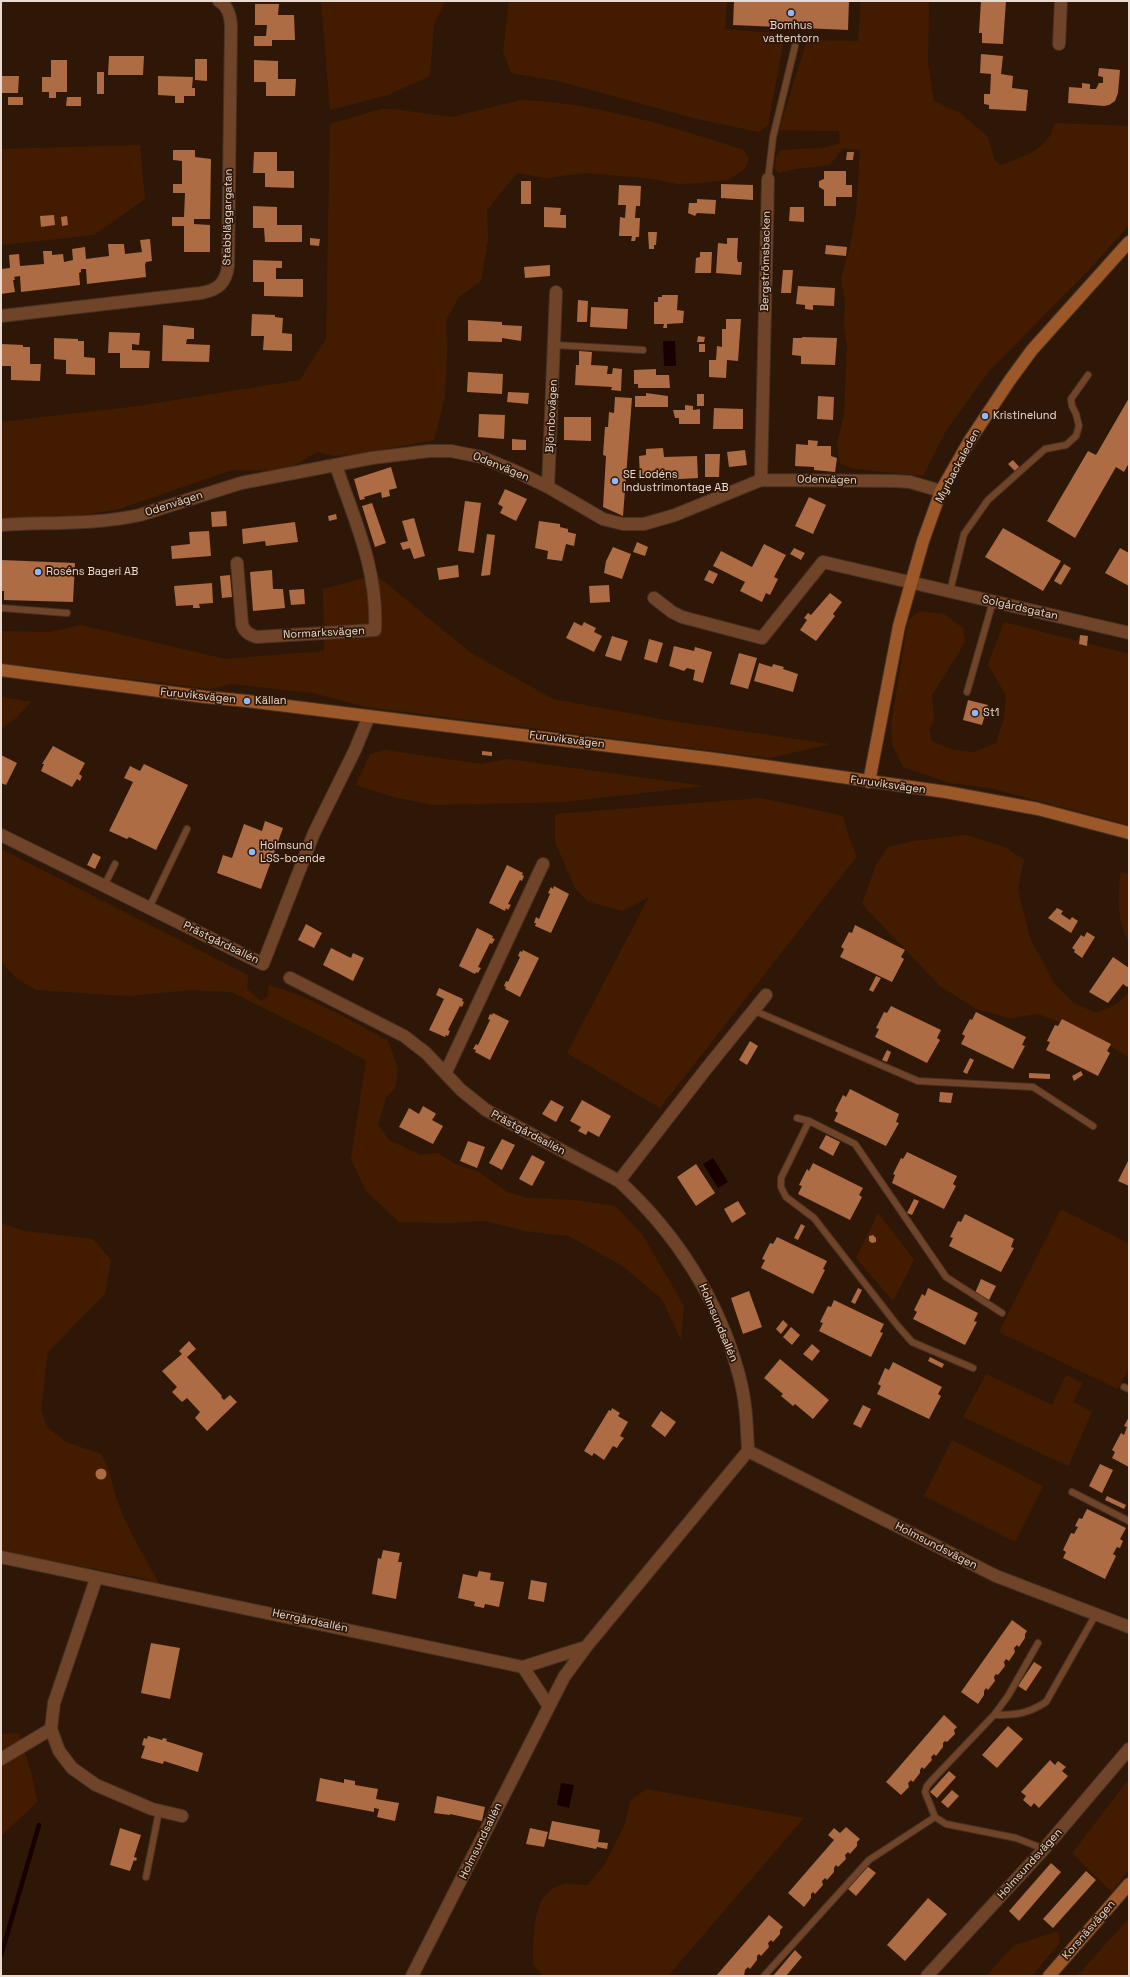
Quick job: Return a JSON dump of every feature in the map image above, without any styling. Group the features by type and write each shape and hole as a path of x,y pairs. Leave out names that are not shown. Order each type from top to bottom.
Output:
{"main road":[{"name":"Myrbackaleden","path":"869,782 899,626 910,581 942,491 974,434 1028,356 1129,242"},
{"name":"Furuviksvägen","path":"1,670 205,697 723,760 992,800 1038,809 1129,833"},
{"name":"Korsnäsvägen","path":"1049,1976 1129,1884"}],"street":[{"name":"Stabbläggargatan","path":"1,316 201,293 217,288 224,281 228,266 231,25 228,9 219,1"},
{"path":"1059,44 1061,1"},
{"name":"Bergströmsbacken","path":"761,480 768,179"},
{"name":"Björnbovägen","path":"548,487 556,292"},
{"name":"Odenvägen","path":"1,525 90,523 123,519 241,483 413,452 451,451 481,457 548,487 603,519 631,525 644,524 675,515 761,480 895,481 910,482 942,491"},
{"name":"Normarksvägen","path":"236,563 242,624 243,628 250,635 256,637 375,630 374,591 368,557 336,466"},
{"name":"Solgårdsgatan","path":"654,598 672,612 682,617 762,638 823,562 1129,633"},
{"name":"Prästgårdsallén","path":"1,835 263,964 314,833 355,750 369,716"},
{"path":"446,1072 543,864"},
{"name":"Prästgårdsallén","path":"290,978 404,1036 426,1053 446,1072 461,1090 486,1110 619,1181"},
{"path":"619,1181 706,1069 755,1011 766,995"},
{"name":"Holmsundsallén","path":"412,1976 494,1817 548,1705 564,1677 586,1647 748,1451 747,1420 739,1377 725,1334 711,1302 698,1278 661,1224 619,1181"},
{"name":"Holmsundsvägen","path":"748,1451 996,1576 1129,1627"},
{"name":"Herrgårdsallén","path":"1,1557 96,1579 234,1605 523,1667"},
{"path":"96,1579 54,1703 51,1729 59,1752 72,1768 96,1785 121,1797 159,1811 182,1816"},
{"path":"548,1705 523,1667 586,1647"},
{"path":"1,1759 51,1729"},
{"name":"Holmsundsvägen","path":"927,1976 1044,1849 1129,1749"}],"lane":[{"name":"Bergströmsbacken","path":"768,179 773,137 795,46"},
{"path":"555,345 644,350"},
{"path":"950,591 964,534 984,505 1046,449 1066,445 1076,436 1079,426 1071,399 1088,375"},
{"path":"967,692 993,601"},
{"path":"1,608 67,613"},
{"path":"149,908 187,829"},
{"path":"104,886 115,864"},
{"path":"755,1011 918,1081 1033,1088 1092,1126"},
{"path":"797,1118 809,1121 854,1144 946,1277 1002,1313"},
{"path":"809,1121 781,1178 781,1187 786,1197 814,1218 896,1325 912,1342 973,1368"},
{"path":"1072,1492 1129,1521"},
{"path":"994,1715 1032,1711 1046,1702 1096,1614"},
{"path":"1038,1643 1008,1696 994,1715 963,1746 927,1786 926,1792 934,1817 946,1824 1016,1838 1044,1849"},
{"path":"146,1877 159,1811"},
{"path":"764,1976 869,1860 934,1817"}],"shaded area":[{"path":"321,1 445,1 434,24 430,76 388,95 330,110"},
{"path":"509,1 727,1 725,29 785,34 768,125 759,132 697,119 558,81 511,73 503,51"},
{"path":"861,1 929,1 928,64 934,101 960,113 988,137 994,159 1000,165 1026,155 1041,146 1052,132 1054,123 1129,126 1129,225 1089,270 990,370 947,429 923,476 856,469 840,464 837,444 844,415 847,344 844,326 845,303 841,278 849,251 856,214 860,150 843,148 830,165 796,169 779,173 775,169 776,157 780,150 823,148 840,143 839,131 779,130 807,40 858,41"},
{"path":"521,100 578,106 606,111 662,125 744,150 749,159 745,169 728,180 699,183 678,184 647,178 585,173 545,178 517,173 487,210 488,240 481,281 459,297 446,320 447,352 445,396 434,440 353,455 333,456 318,452 283,471 232,470 119,509 76,516 1,519 1,422 138,406 300,380 326,339 330,124 381,109 393,109 451,117"},
{"path":"140,145 145,199 94,235 1,245 1,149"},
{"path":"663,341 675,341 676,366 664,366"},
{"path":"376,575 471,653 553,699 666,720 830,744 770,758 366,707 313,693 231,684 210,689 1,663 1,631 50,632 81,625 225,659 324,651 323,589"},
{"path":"920,611 944,614 963,628 965,642 932,695 934,721 929,730 932,741 953,750 974,752 996,743 1004,718 1006,696 988,664 1004,622 1129,654 1129,825 990,788 950,783 903,767 892,744 891,725 908,620"},
{"path":"1,697 31,702 15,719 1,729"},
{"path":"385,750 481,764 507,759 704,786 563,802 433,805 393,797 356,785 370,754"},
{"path":"761,798 843,816 849,838 857,856 660,1108 567,1053 649,897 623,911 589,902 576,890 555,842 555,814"},
{"path":"967,835 1007,848 1024,860 1018,890 1030,938 1055,985 1074,1003 1096,1013 1115,1005 1129,992 1129,1057 1092,1036 1039,1014 1009,1018 976,1009 940,986 862,904 876,865 888,847 913,841"},
{"path":"1,849 248,975 247,989 261,1001 267,997 269,985 285,990 315,1002 388,1041 398,1069 395,1088 386,1098 378,1125 389,1140 420,1155 438,1153 455,1164 477,1171 507,1192 528,1198 575,1200 615,1206 642,1234 684,1306 681,1340 662,1299 621,1265 569,1236 525,1231 485,1221 447,1223 399,1222 366,1191 351,1159 366,1061 340,1046 232,992 190,990 129,996 36,990 16,978 1,962"},
{"path":"1121,872 1129,874 1129,943 1120,917 1119,890"},
{"path":"713,1158 728,1182 718,1188 703,1164"},
{"path":"1061,1209 1129,1244 1129,1367 1118,1389 999,1332"},
{"path":"878,1213 914,1260 893,1301 856,1258"},
{"path":"1,1223 24,1231 93,1239 111,1260 105,1294 48,1352 41,1409 47,1427 66,1442 101,1454 105,1460 118,1503 127,1524 160,1585 142,1578 1,1551"},
{"path":"986,1374 1052,1405 1066,1375 1082,1383 1073,1402 1092,1412 1068,1466 963,1417"},
{"path":"952,1440 1043,1486 1015,1542 924,1496"},
{"path":"19,1733 32,1776 37,1802 1,1836 1,1734"},
{"path":"1129,1779 1129,1869 1112,1892 1072,1853"},
{"path":"561,1783 574,1785 569,1808 557,1805"},
{"path":"646,1789 804,1818 668,1976 543,1976 533,1964 534,1930 543,1898 550,1890 563,1884 588,1885 604,1865 625,1824 630,1801"},
{"path":"1129,1918 1129,1976 1077,1976"},
{"path":"1058,1931 1060,1942 1032,1976 986,1976 1013,1946"}],"building":[{"name":"Bomhus vattentorn","path":"734,1 849,1 848,30 733,25"},
{"path":"981,1 1006,1 1003,44 982,43 982,33 979,33"},
{"path":"255,4 279,4 278,15 294,15 295,40 272,40 272,46 254,46 254,36 266,36 267,25 255,25"},
{"path":"981,54 1003,56 1001,74 1013,76 1012,88 1028,90 1026,111 989,109 989,105 984,104 984,94 990,94 991,74 980,73"},
{"path":"109,56 144,56 143,75 108,75"},
{"path":"195,59 207,59 207,81 195,80"},
{"path":"51,60 67,60 67,92 56,92 56,98 49,98 49,92 42,92 42,77 51,77"},
{"path":"254,60 278,61 278,79 296,79 295,96 266,96 266,82 254,82"},
{"path":"1099,68 1120,70 1118,93 1115,101 1104,106 1068,103 1069,87 1082,88 1082,83 1090,84 1090,89 1096,89 1099,83 1103,83 1103,77 1098,76"},
{"path":"97,72 104,72 104,94 97,94"},
{"path":"1,76 19,76 18,93 1,93"},
{"path":"158,76 193,77 192,88 195,88 195,96 184,96 184,103 175,103 175,96 158,95"},
{"path":"8,97 23,97 23,105 8,105"},
{"path":"67,97 81,97 81,106 66,106"},
{"path":"173,150 195,150 195,157 211,159 210,219 194,219 194,224 210,225 210,252 184,252 184,226 172,226 172,217 184,217 185,193 173,193 173,184 182,184 182,161 173,160"},
{"path":"254,152 277,152 277,171 294,171 294,188 265,187 265,173 253,173"},
{"path":"847,152 854,152 853,160 846,160"},
{"path":"824,171 846,171 846,185 852,185 852,197 836,197 836,206 824,206 824,190 819,187 819,181 824,179"},
{"path":"521,181 531,181 531,204 521,204"},
{"path":"721,184 753,185 753,200 721,198"},
{"path":"619,185 641,186 640,206 636,206 635,218 640,218 639,237 636,237 635,241 631,241 632,236 619,236 620,217 625,218 626,205 618,205"},
{"path":"697,199 716,200 715,214 697,213 695,216 688,213 689,203 697,203"},
{"path":"253,206 277,207 277,225 302,225 302,242 265,242 264,228 253,228"},
{"path":"544,207 561,208 560,215 566,215 566,228 544,227"},
{"path":"790,207 804,207 804,222 789,221"},
{"path":"54,215 55,225 41,227 40,216"},
{"path":"67,216 68,225 62,226 61,217"},
{"path":"648,232 657,232 656,245 654,245 654,249 649,249"},
{"path":"310,238 320,239 319,246 310,245"},
{"path":"727,238 738,238 737,258 738,262 742,262 741,275 716,273 718,243 727,244"},
{"path":"150,239 152,261 146,262 146,277 87,284 86,269 81,269 81,272 79,273 80,285 21,292 20,276 14,277 15,280 13,280 15,292 1,294 1,269 10,268 9,255 19,254 20,266 44,264 43,251 52,251 52,255 63,254 64,262 73,260 72,249 85,247 86,259 109,256 108,244 124,244 125,254 142,252 140,240"},
{"path":"826,245 847,247 846,256 825,254"},
{"path":"700,252 712,252 711,273 695,273 696,258 700,257"},
{"path":"253,260 282,261 282,268 276,268 276,279 303,279 303,297 264,296 264,282 253,282"},
{"path":"550,265 550,276 525,278 524,267"},
{"path":"783,270 793,270 791,293 781,293"},
{"path":"798,286 835,288 834,306 813,305 813,310 805,309 805,305 796,304"},
{"path":"662,295 678,295 677,310 684,311 683,323 667,324 667,328 663,328 664,324 654,324 654,302 658,302 658,297 662,297"},
{"path":"578,300 588,301 587,322 577,322"},
{"path":"591,307 628,309 627,329 590,327"},
{"path":"252,314 275,315 275,317 283,318 282,333 292,334 292,351 263,350 264,336 251,336"},
{"path":"726,319 741,319 738,361 727,360 726,378 709,377 709,360 716,360 717,346 722,347 722,329 726,329"},
{"path":"468,320 502,322 502,325 522,326 521,341 502,338 502,342 468,341"},
{"path":"163,325 194,328 194,339 187,339 186,344 210,345 209,362 162,361"},
{"path":"109,332 140,333 139,345 132,344 132,350 150,351 149,368 120,368 120,353 108,353"},
{"path":"698,336 705,337 704,342 697,342"},
{"path":"54,338 78,339 78,341 84,341 84,357 95,358 95,375 66,374 66,360 54,359"},
{"path":"793,338 837,338 835,365 801,364 801,356 792,355"},
{"path":"1,344 23,345 23,347 30,347 30,364 41,364 40,381 11,380 11,366 1,366"},
{"path":"699,344 705,344 705,352 699,352"},
{"path":"579,351 592,352 591,365 608,366 607,374 612,374 613,368 622,369 621,391 611,390 612,387 575,385 576,365 579,365"},
{"path":"656,369 656,375 669,375 670,388 638,388 638,384 634,384 634,370"},
{"path":"468,372 503,374 502,394 467,392"},
{"path":"508,392 529,393 528,404 507,402"},
{"path":"646,393 668,396 668,407 635,407 635,396 646,396"},
{"path":"697,394 704,394 704,406 697,406"},
{"path":"818,396 834,397 833,420 817,419"},
{"name":"SE Lodéns Industrimontage AB","path":"615,397 632,398 623,516 603,507 606,456 603,455 605,427 608,427 609,412 614,413"},
{"path":"1129,398 1129,463 1124,472 1116,467 1075,538 1047,521 1088,451 1096,455"},
{"path":"685,405 693,406 693,410 700,409 700,424 679,424 679,418 675,418 673,410 685,410"},
{"path":"714,408 743,409 743,429 713,429"},
{"path":"479,414 505,415 504,439 478,437"},
{"path":"564,417 591,417 591,441 564,440"},
{"path":"512,439 526,440 526,450 512,450"},
{"path":"808,440 818,441 817,446 831,446 831,456 837,458 835,472 814,470 814,467 795,466 796,444 808,445"},
{"path":"663,448 664,457 697,456 698,478 663,480 663,477 640,478 639,456 646,455 646,449"},
{"path":"745,450 747,465 729,467 727,452"},
{"path":"705,454 720,454 719,477 705,477"},
{"path":"1013,460 1021,469 1017,473 1008,464"},
{"path":"391,467 397,488 389,490 390,496 382,498 381,492 364,497 365,499 360,500 354,479"},
{"path":"505,489 527,499 516,521 500,513 503,507 498,504"},
{"path":"809,497 826,505 813,534 795,526"},
{"path":"465,501 481,503 474,553 458,551"},
{"path":"372,503 386,543 375,547 362,506"},
{"path":"226,511 227,526 212,527 211,512"},
{"path":"336,514 337,519 329,521 328,516"},
{"path":"414,518 425,556 414,559 410,548 403,550 400,543 408,541 402,521"},
{"path":"539,521 560,524 560,527 568,529 568,532 576,534 574,546 566,544 562,561 547,559 548,551 535,548"},
{"path":"295,522 298,542 266,546 265,541 243,544 242,529"},
{"path":"1003,528 1061,561 1043,591 985,557"},
{"path":"209,531 211,556 172,559 171,546 190,544 189,532"},
{"path":"487,534 495,535 490,575 481,576"},
{"path":"637,542 648,547 645,556 633,552"},
{"path":"764,544 786,555 774,577 778,579 770,595 766,593 762,602 740,591 745,582 713,566 721,551 752,567"},
{"path":"613,547 631,554 622,579 604,573 606,561"},
{"path":"794,548 805,553 801,560 790,554"},
{"path":"1120,548 1129,553 1129,586 1105,573"},
{"name":"Roséns Bageri AB","path":"1,560 75,563 73,602 4,600 4,591 2,591 1,582"},
{"path":"1064,564 1071,568 1061,585 1054,581"},
{"path":"458,565 459,577 439,580 437,568"},
{"path":"272,570 273,589 283,589 285,608 253,611 250,572"},
{"path":"709,570 718,574 713,584 704,580"},
{"path":"230,575 232,597 222,598 220,576"},
{"path":"212,583 213,603 199,604 200,608 193,608 193,605 176,606 174,586"},
{"path":"609,585 610,602 590,603 589,586"},
{"path":"304,589 305,604 291,605 289,590"},
{"path":"830,593 842,602 833,614 835,616 816,641 800,630 807,620 804,618 808,613 811,615"},
{"path":"574,622 582,626 584,622 596,628 594,632 602,636 594,652 566,638"},
{"path":"1080,635 1088,636 1087,646 1079,644"},
{"path":"612,636 628,641 621,661 605,656"},
{"path":"649,639 663,643 657,663 644,659"},
{"path":"674,646 694,651 695,647 712,652 703,683 693,680 695,670 687,668 684,671 669,666"},
{"path":"739,653 757,658 748,689 730,684"},
{"path":"759,663 772,667 773,664 784,667 783,669 798,674 793,692 754,681"},
{"name":"St1","path":"968,700 988,705 982,725 963,720"},
{"path":"53,746 85,763 79,774 82,776 80,781 77,779 72,787 41,771 44,764 42,764"},
{"path":"482,751 492,752 492,756 482,755"},
{"path":"1,755 17,763 6,785 1,783"},
{"path":"144,764 188,785 156,850 129,837 127,839 109,831 133,782 124,778 130,766 140,771"},
{"name":"Holmsund LSS-boende","path":"265,821 283,828 261,889 217,873 223,855 232,858 244,824 262,831"},
{"path":"93,853 101,857 95,869 87,865"},
{"path":"507,865 523,873 522,875 524,876 522,881 520,880 508,904 511,905 508,910 506,908 505,911 489,903"},
{"path":"554,886 569,894 551,933 535,926 536,923 534,923 536,917 539,919 550,894 548,893 551,887 553,889"},
{"path":"1057,908 1063,911 1061,914 1070,920 1072,917 1078,921 1071,933 1048,918"},
{"path":"306,924 322,933 314,948 298,940"},
{"path":"855,925 905,950 901,957 904,959 892,982 840,957 844,949 841,947 849,932 852,933"},
{"path":"477,928 493,936 492,938 495,939 492,944 490,943 478,967 481,968 478,973 476,972 475,974 459,966"},
{"path":"1087,932 1095,937 1082,958 1074,952 1075,950 1072,948 1081,935 1084,937"},
{"path":"331,948 351,958 353,953 364,958 353,981 323,965"},
{"path":"523,950 539,958 520,997 505,989 506,987 504,986 506,981 508,982 520,957 518,956 520,951 522,952"},
{"path":"1113,957 1129,968 1129,985 1127,987 1123,984 1108,1003 1089,992"},
{"path":"876,976 881,978 873,992 869,990"},
{"path":"439,988 463,999 462,1001 464,1002 462,1007 460,1006 448,1030 450,1031 448,1036 446,1035 445,1037 429,1030 444,999 436,995"},
{"path":"891,1006 941,1030 937,1038 940,1040 927,1063 875,1037 879,1029 876,1028 884,1012 887,1013"},
{"path":"976,1012 1026,1037 1022,1045 1025,1046 1013,1069 961,1044 965,1036 962,1034 970,1019 972,1020"},
{"path":"493,1013 509,1021 490,1060 475,1052 476,1050 473,1049 476,1044 478,1045 490,1020 488,1019 490,1014 492,1015"},
{"path":"1062,1019 1111,1044 1107,1051 1110,1053 1098,1076 1046,1050 1050,1042 1047,1041 1055,1025 1058,1026"},
{"path":"750,1041 758,1046 747,1065 739,1060"},
{"path":"887,1050 891,1052 887,1062 882,1060"},
{"path":"970,1058 974,1060 967,1074 963,1072"},
{"path":"1081,1071 1083,1075 1074,1081 1072,1076"},
{"path":"1029,1073 1050,1074 1050,1079 1029,1078"},
{"path":"850,1089 899,1114 896,1122 899,1123 886,1146 834,1121 838,1113 835,1111 843,1095 846,1097"},
{"path":"940,1092 953,1093 951,1103 939,1102"},
{"path":"551,1100 564,1107 556,1122 542,1114"},
{"path":"582,1100 611,1116 599,1137 588,1131 586,1135 578,1131 581,1127 570,1121"},
{"path":"423,1106 436,1114 432,1120 443,1126 433,1144 399,1127 409,1108 419,1114"},
{"path":"826,1135 840,1142 833,1156 819,1148"},
{"path":"502,1139 515,1145 502,1170 489,1163"},
{"path":"468,1141 485,1147 477,1168 460,1161"},
{"path":"907,1152 957,1176 953,1184 956,1186 944,1209 892,1183 895,1175 893,1174 901,1158 903,1159"},
{"path":"532,1155 545,1162 532,1186 519,1179"},
{"path":"1129,1159 1129,1186 1118,1181"},
{"path":"813,1163 863,1188 859,1195 862,1197 850,1220 798,1194 802,1186 799,1185 807,1169 809,1171"},
{"path":"696,1164 715,1193 696,1206 677,1177"},
{"path":"914,1199 919,1201 912,1215 907,1213"},
{"path":"738,1201 746,1214 732,1223 724,1209"},
{"path":"965,1214 1014,1239 1011,1247 1014,1248 1001,1272 949,1246 953,1238 950,1237 958,1221 961,1222"},
{"path":"801,1224 805,1226 798,1240 794,1238"},
{"path":"873,1235 876,1238 876,1242 872,1243 869,1241 869,1236"},
{"path":"777,1237 827,1261 823,1269 825,1270 813,1294 761,1268 765,1260 762,1259 770,1243 773,1244"},
{"path":"981,1279 996,1286 989,1300 975,1293"},
{"path":"858,1288 862,1290 855,1304 851,1302"},
{"path":"928,1288 978,1313 974,1321 977,1322 965,1345 913,1319 917,1312 914,1310 922,1294 925,1296"},
{"path":"749,1291 762,1327 743,1334 731,1298"},
{"path":"834,1300 884,1324 880,1332 883,1333 871,1357 819,1331 823,1323 820,1322 828,1306 831,1307"},
{"path":"783,1320 788,1325 781,1334 776,1329"},
{"path":"791,1327 800,1335 792,1345 783,1337"},
{"path":"189,1341 196,1349 187,1357 224,1400 230,1395 237,1402 207,1431 195,1418 200,1412 187,1398 182,1402 172,1392 177,1387 162,1371 182,1354 179,1351"},
{"path":"812,1344 820,1351 812,1361 803,1354"},
{"path":"930,1357 944,1364 942,1368 928,1361"},
{"path":"780,1359 829,1400 813,1419 795,1404 793,1406 781,1396 783,1394 764,1378"},
{"path":"893,1362 942,1387 938,1394 941,1396 929,1419 877,1394 881,1386 878,1384 885,1368 889,1370"},
{"path":"863,1405 871,1409 861,1428 853,1424"},
{"path":"612,1408 620,1413 618,1416 628,1422 620,1436 624,1438 617,1448 613,1446 604,1460 594,1453 592,1456 584,1451 609,1410 611,1411"},
{"path":"661,1411 676,1422 665,1437 651,1426"},
{"path":"1129,1417 1129,1467 1112,1458 1115,1452 1112,1450 1121,1433 1124,1435 1127,1427 1124,1426"},
{"path":"1100,1464 1113,1470 1102,1493 1089,1486"},
{"path":"99,1469 103,1469 105,1470 105,1478 99,1479 96,1476 96,1472"},
{"path":"1107,1496 1126,1505 1124,1509 1105,1500"},
{"path":"1087,1509 1126,1528 1120,1539 1123,1541 1120,1548 1117,1547 1113,1554 1116,1556 1105,1579 1063,1558 1066,1552 1063,1550 1071,1533 1074,1534 1078,1527 1075,1526 1079,1518 1082,1519"},
{"path":"383,1550 400,1553 398,1562 402,1562 396,1599 372,1594 378,1558 381,1559"},
{"path":"479,1571 491,1573 490,1580 504,1582 499,1607 485,1604 484,1608 474,1606 475,1602 458,1598 463,1574 477,1577"},
{"path":"531,1580 547,1583 544,1602 528,1599"},
{"path":"1012,1620 1027,1631 1025,1638 1019,1647 1017,1645 1014,1648 1015,1652 1009,1661 1006,1659 1004,1662 1005,1666 998,1675 996,1674 994,1677 995,1681 988,1690 986,1688 984,1695 978,1704 961,1692"},
{"path":"151,1643 180,1648 170,1699 141,1693"},
{"path":"1034,1662 1042,1667 1026,1691 1018,1686"},
{"path":"944,1715 957,1727 954,1730 955,1734 947,1742 945,1741 943,1743 943,1747 936,1756 934,1754 931,1757 932,1760 924,1769 922,1767 920,1773 913,1782 911,1780 908,1783 909,1787 901,1795 886,1782"},
{"path":"1008,1726 1023,1739 997,1768 982,1755"},
{"path":"148,1736 162,1740 163,1738 167,1739 166,1741 203,1753 198,1772 164,1761 163,1764 141,1758 145,1746 142,1745 144,1738 147,1739"},
{"path":"1050,1760 1055,1765 1058,1761 1066,1767 1062,1771 1068,1776 1039,1808 1034,1803 1031,1807 1023,1800 1026,1796 1021,1792"},
{"path":"949,1771 956,1777 937,1798 930,1792"},
{"path":"320,1778 344,1783 344,1779 355,1781 355,1785 378,1789 376,1799 399,1803 395,1821 377,1817 379,1809 374,1808 374,1812 316,1801"},
{"path":"952,1790 959,1796 948,1808 941,1802"},
{"path":"437,1796 485,1807 482,1821 450,1814 434,1813"},
{"path":"552,1821 600,1830 598,1842 608,1843 607,1849 597,1847 596,1849 548,1839"},
{"path":"846,1827 860,1839 857,1842 857,1846 850,1854 848,1852 845,1855 846,1859 838,1867 836,1865 834,1872 827,1880 825,1878 822,1881 823,1885 815,1894 813,1892 811,1894 811,1898 804,1907 788,1893 834,1840 828,1835 834,1828 840,1833"},
{"path":"120,1828 141,1835 134,1857 137,1858 136,1861 134,1860 130,1871 110,1865"},
{"path":"530,1828 548,1832 544,1847 526,1844"},
{"path":"1051,1863 1061,1872 1019,1921 1009,1911"},
{"path":"867,1866 876,1873 856,1896 847,1888"},
{"path":"1086,1871 1096,1880 1053,1928 1043,1919"},
{"path":"928,1898 947,1914 905,1961 887,1945"},
{"path":"769,1915 783,1927 780,1930 780,1934 773,1942 771,1940 768,1943 769,1947 761,1956 759,1954 757,1956 757,1960 750,1969 748,1967 745,1970 744,1976 716,1976"},
{"path":"795,1950 802,1957 786,1976 773,1976"}],"waterway":[{"path":"1,1955 39,1825"}],"place":[{"name":"Bomhus vattentorn","path":"791,13"},
{"name":"Kristinelund","path":"985,416"},
{"name":"SE Lodéns Industrimontage AB","path":"615,481"},
{"name":"Roséns Bageri AB","path":"38,572"},
{"name":"Källan","path":"247,701"},
{"name":"St1","path":"975,713"},
{"name":"Holmsund LSS-boende","path":"252,852"}]}
